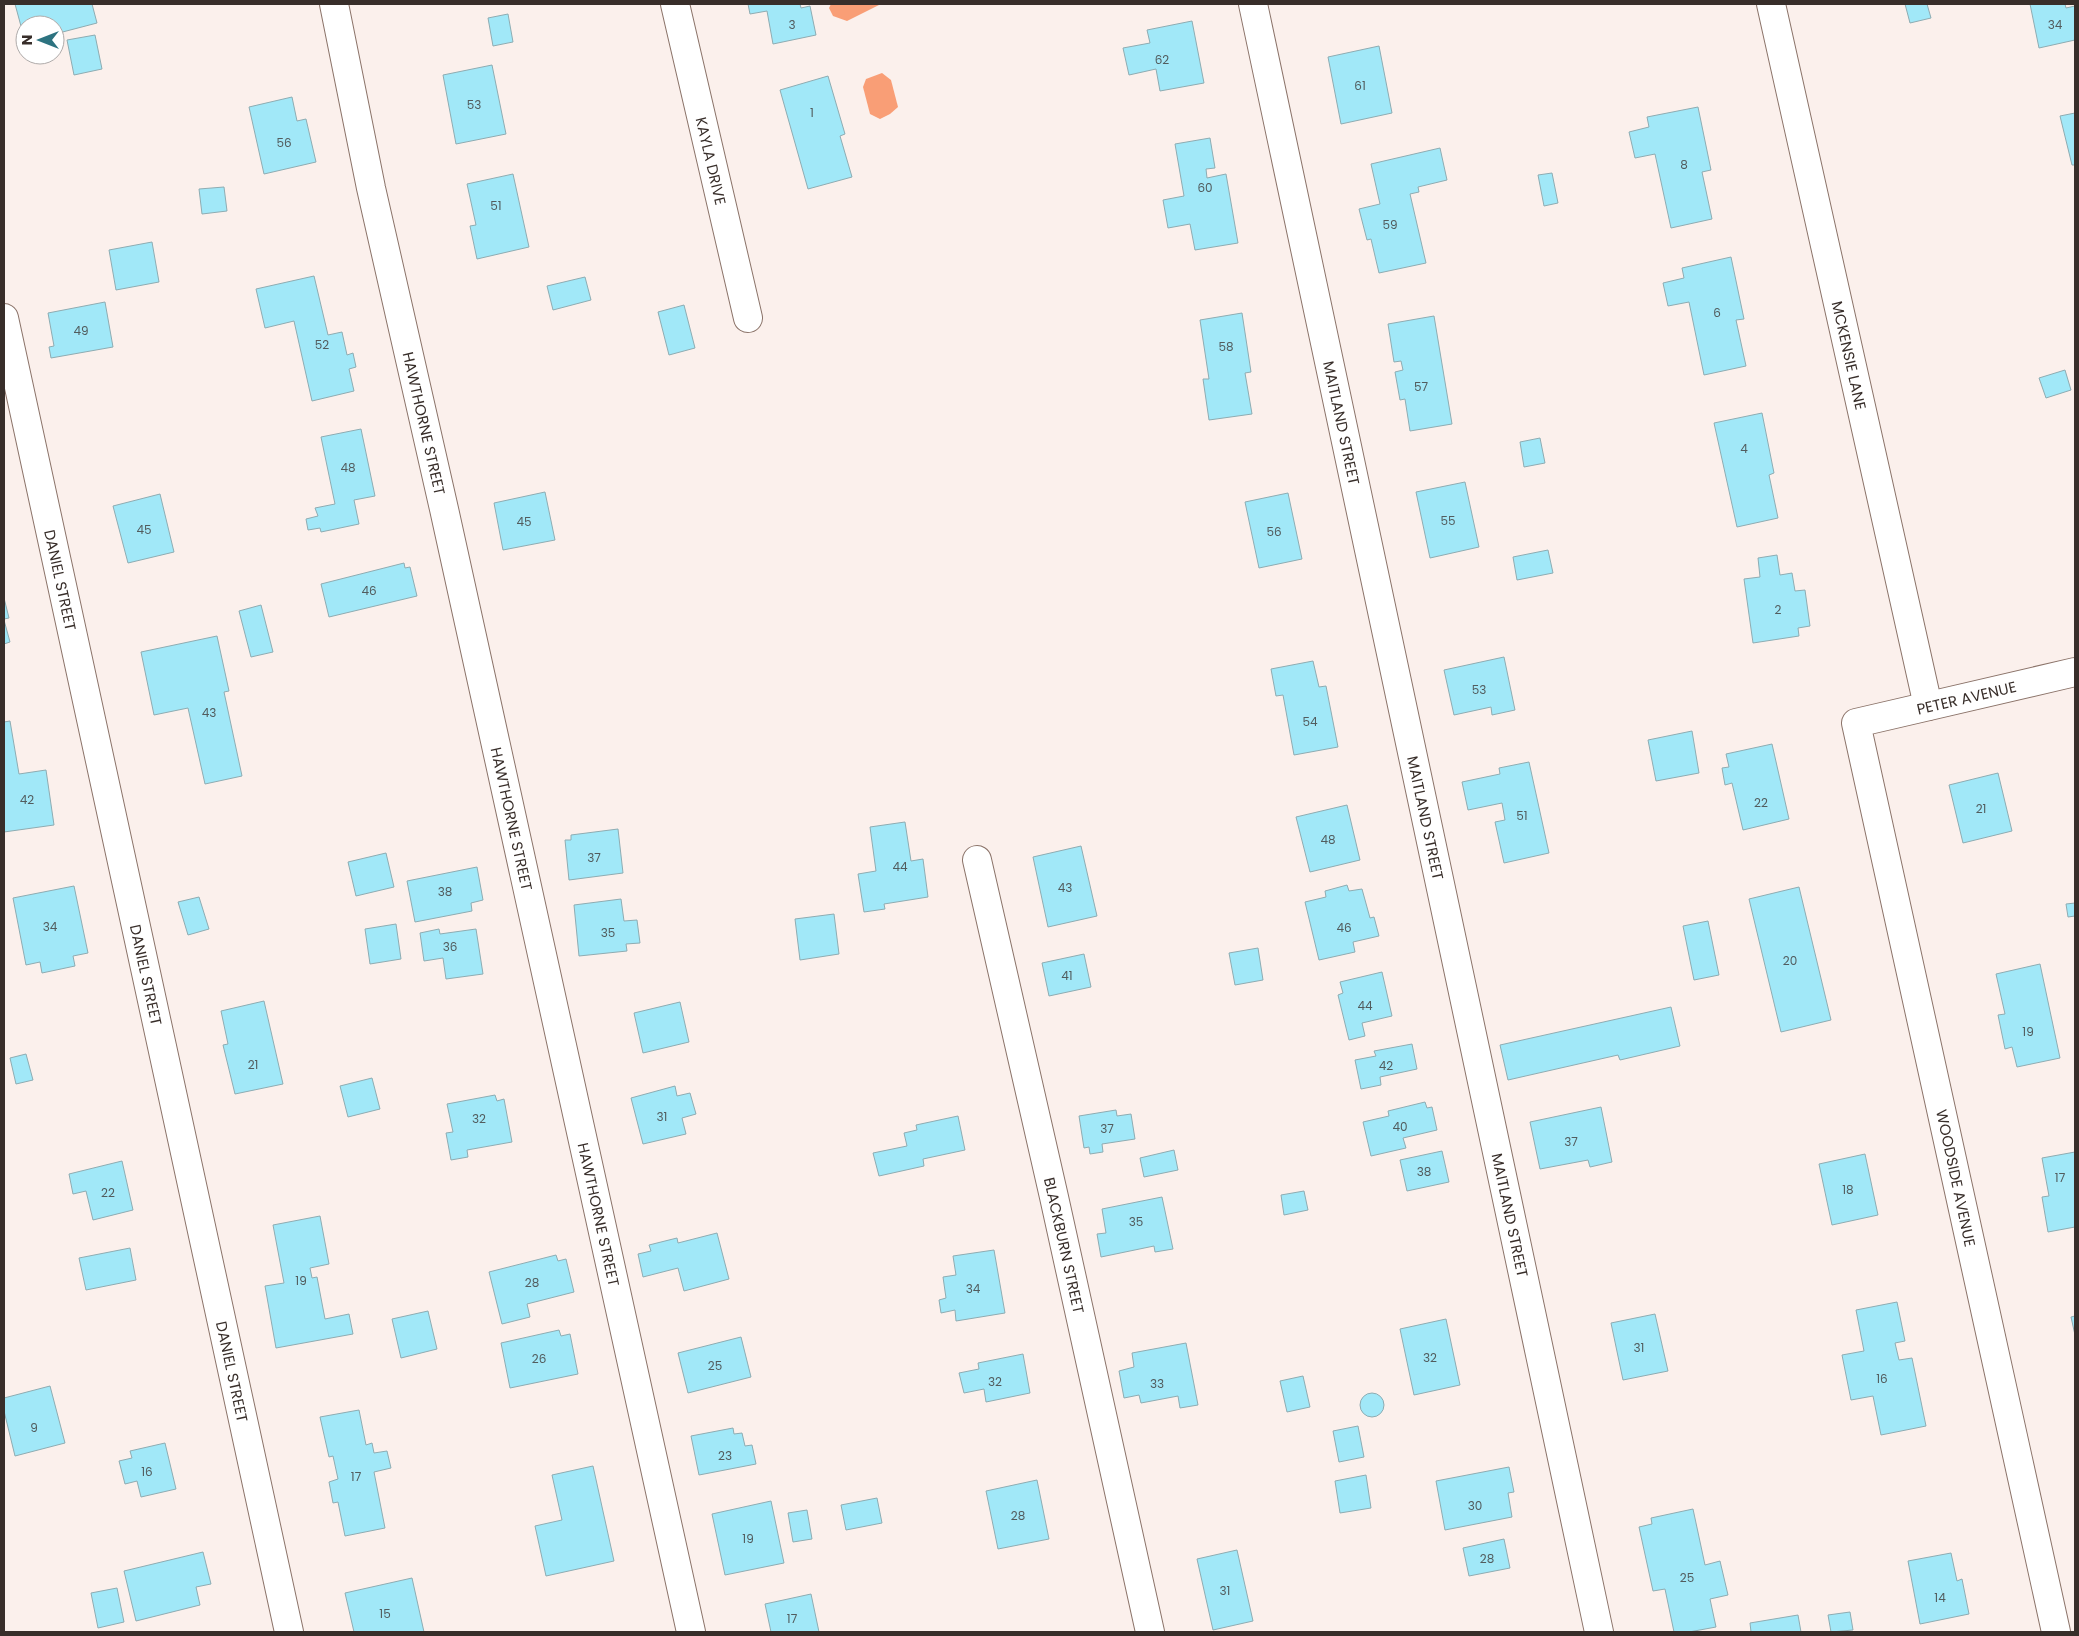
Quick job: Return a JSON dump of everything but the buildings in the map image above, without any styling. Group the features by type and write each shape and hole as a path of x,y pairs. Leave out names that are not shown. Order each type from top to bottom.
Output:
{"street":[{"name":"HAWTHORNE STREET","path":"334,4 373,198 444,509 691,1632"},
{"name":"KAYLA DRIVE","path":"675,4 748,318"},
{"name":"MAITLAND STREET","path":"1253,4 1599,1632"},
{"name":"MCKENSIE LANE","path":"1771,4 1928,706"},
{"name":"DANIEL STREET","path":"4,318 289,1632"},
{"name":"PETER AVENUE","path":"1856,723 2075,672"},
{"name":"WOODSIDE AVENUE","path":"1856,723 2056,1632"},
{"name":"BLACKBURN STREET","path":"978,860 1150,1632"}],"shaded area":[{"path":"831,4 881,4 847,21 833,16 829,8"},
{"path":"882,73 891,80 898,107 880,119 870,114 863,87 866,79"}]}
